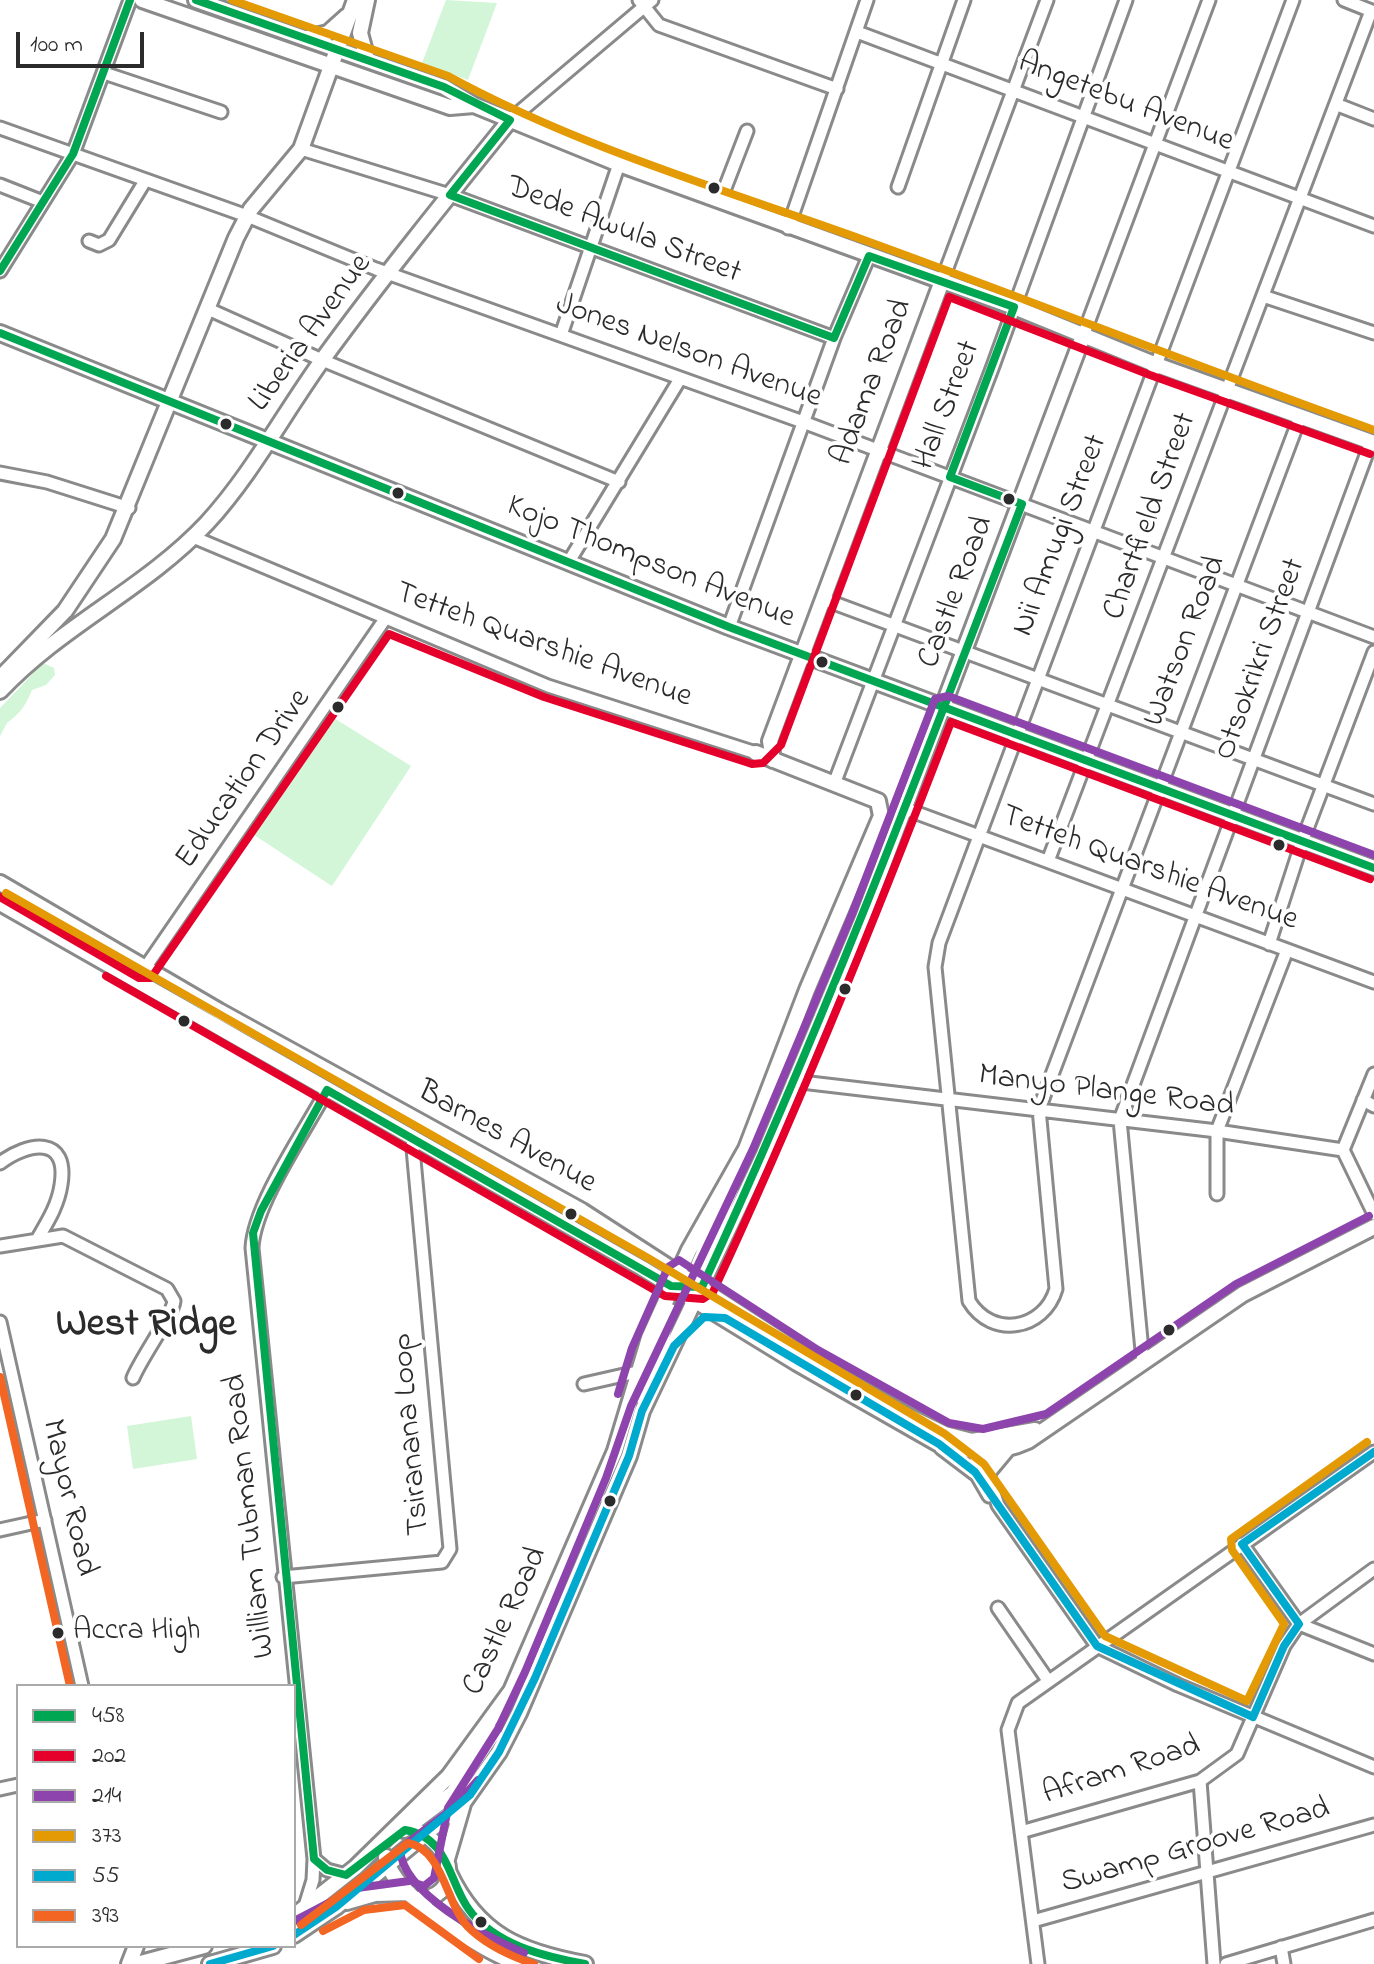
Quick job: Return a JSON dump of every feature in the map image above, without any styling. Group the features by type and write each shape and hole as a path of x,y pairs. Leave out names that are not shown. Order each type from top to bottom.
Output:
{"main road":[{"path":"142,0 450,107 474,105"},
{"path":"196,0 444,87 474,105 619,164 788,228 1014,307 1154,364 1372,443"},
{"path":"305,38 328,33 361,4"},
{"path":"0,678 65,611 113,539 129,508 247,216 301,149 338,50 361,4"},
{"path":"361,4 360,33 367,59"},
{"name":"Liberia Avenue","path":"0,691 74,624 144,579 193,537 224,503 322,360 510,120"},
{"name":"Adama Road","path":"756,753 770,741 942,281"},
{"name":"Kojo Thompson Avenue","path":"0,333 729,627 1087,760 1160,791 1374,868"},
{"name":"Castle Road","path":"299,1912 351,1871 464,1760 511,1691 615,1451 637,1372 657,1320 687,1286 711,1269 863,918 1083,336"},
{"path":"65,611 74,624"},
{"name":"Adama Road","path":"770,741 773,760"},
{"name":"Tetteh Quarshie Avenue","path":"756,753 878,801"},
{"name":"Castle Road","path":"296,1934 336,1907 463,1803 499,1752 519,1713 629,1456 642,1411 674,1346 687,1286 689,1250 746,1149 881,816 878,801"},
{"name":"Barnes Avenue","path":"0,883 420,1124 582,1211 655,1257 687,1286 939,1444 1009,1448"},
{"name":"Barnes Avenue","path":"0,903 642,1268 687,1286"},
{"path":"842,909 863,918"},
{"path":"642,1411 653,1356 746,1149"},
{"path":"939,1444 981,1473 1009,1448 1028,1441 1243,1294 1374,1227"},
{"path":"655,1257 671,1258 689,1250"},
{"path":"642,1268 659,1290 657,1320"},
{"path":"674,1346 704,1317 726,1311 714,1287 711,1269"},
{"name":"Barnes Avenue","path":"726,1311 908,1416 980,1446"},
{"path":"980,1446 1051,1425"},
{"path":"351,1871 445,1799 469,1772 499,1722 511,1691"},
{"path":"336,1907 375,1894 426,1899 441,1890 463,1803"},
{"path":"405,1830 424,1834 440,1846 469,1911 501,1937 555,1958 585,1964"},
{"path":"388,1843 387,1864 397,1881 413,1896 471,1941 519,1964"},
{"path":"146,1948 158,1958"},
{"path":"137,1964 196,1948"},
{"path":"210,1964 266,1948"}],"street":[{"path":"0,271 73,154 130,0"},
{"path":"788,228 867,0"},
{"path":"898,187 964,0"},
{"name":"Adama Road","path":"942,281 1047,0"},
{"name":"Hall Street","path":"834,784 896,626 1126,0"},
{"name":"Castle Road","path":"1083,336 1209,0"},
{"name":"Nii Amugi Street","path":"1039,1109 1056,1289 1051,1305 1035,1319 1010,1327 980,1314 969,1301 935,967 939,943 1036,677 1293,0"},
{"path":"1344,0 1373,11"},
{"path":"510,120 644,3 659,25 837,89"},
{"name":"Chartfield Street","path":"1048,861 1373,11"},
{"name":"Angetebu Avenue","path":"857,32 1374,226"},
{"path":"104,73 221,112"},
{"path":"1338,105 1374,119"},
{"name":"Jones Nelson Avenue","path":"0,128 247,216 390,273 803,422 1374,637"},
{"path":"720,201 747,131"},
{"name":"Dede Awula Street","path":"301,149 450,195 588,249 834,338"},
{"path":"561,335 619,164"},
{"path":"89,241 99,245 109,240 145,181"},
{"path":"0,185 43,202"},
{"path":"729,627 834,338 869,256"},
{"path":"1263,296 1374,333"},
{"path":"208,309 322,360 619,482"},
{"path":"568,563 680,379"},
{"name":"Watson Road","path":"1039,1109 1300,417"},
{"name":"Otsokrikri Street","path":"1143,1361 1120,1120 1372,443"},
{"path":"0,473 47,482 129,508"},
{"name":"Tetteh Quarshie Avenue","path":"193,537 548,686 756,753"},
{"path":"823,599 1374,804"},
{"name":"Education Drive","path":"145,968 385,619"},
{"path":"1269,944 1302,842 1374,652"},
{"name":"Tetteh Quarshie Avenue","path":"906,809 1374,982"},
{"path":"1217,1194 1217,1131 1287,950"},
{"path":"1374,1074 1368,1103 1343,1150 1374,1214"},
{"name":"Manyo Plange Road","path":"793,1081 1217,1131 1343,1150"},
{"name":"William Tubman Road","path":"295,1684 259,1346 253,1233 261,1211 327,1090"},
{"name":"Tsiranana Loop","path":"283,1577 442,1562 450,1549 412,1138"},
{"path":"0,1163 21,1149 36,1145 52,1150 60,1164 59,1196 38,1238"},
{"path":"0,1246 38,1238 70,1239 154,1280 172,1296 173,1309 145,1349 133,1378"},
{"name":"Mayor Road","path":"0,1322 82,1684"},
{"path":"584,1384 637,1372"},
{"path":"980,1446 981,1473 998,1505 1097,1646 1253,1717 1374,1767"},
{"path":"1038,1964 1008,1730 1018,1703 1047,1679 1374,1452"},
{"path":"0,1530 45,1520"},
{"path":"1242,1544 1299,1624 1374,1654"},
{"name":"Afram Road","path":"1021,1832 1200,1781 1233,1759 1284,1646 1299,1624 1374,1569"},
{"path":"998,1608 1047,1679"},
{"name":"William Tubman Road","path":"296,1695 314,1859 312,1888 299,1912"},
{"path":"1200,1781 1204,1873 1214,1964"},
{"name":"Swamp Groove Road","path":"1033,1921 1374,1825"},
{"path":"314,1859 327,1870 351,1871"},
{"path":"1226,1964 1374,1920"},
{"path":"1281,1947 1284,1964"}],"green space":[{"path":"446,0 497,3 468,80 422,63"},
{"path":"43,663 54,668 55,675 46,685 32,690 19,713 7,723 0,736 0,708"},
{"path":"329,715 411,766 332,886 251,833"},
{"path":"191,1416 197,1459 133,1469 127,1426"}],"transit line":[{"name":"458","path":"0,271 73,154 130,0"},
{"name":"458","path":"196,0 444,87 510,120 450,195 834,338 869,256 1014,307 950,477 1022,504 829,996 702,1287 671,1286 327,1090 261,1211 253,1233 314,1859 327,1870 346,1875 405,1830 421,1835 441,1853 459,1893 487,1928 527,1949 585,1964"},
{"name":"373","path":"232,0 448,76 548,125 653,166 864,240 1374,430"},
{"name":"202","path":"0,897 139,978 151,978 389,634 544,697 752,764 763,763 781,745 949,297 1150,375 1370,454"},
{"name":"458","path":"0,333 729,627 1374,868"},
{"name":"214","path":"415,1883 424,1886 434,1878 448,1808 498,1729 525,1672 606,1478 631,1406 753,1149 852,914 935,699 948,696 1374,855"},
{"name":"202","path":"106,976 665,1296 703,1299 713,1292 807,1080 951,722 1370,879"},
{"name":"373","path":"6,893 648,1258 945,1434 984,1464 1105,1636 1247,1701 1284,1624 1232,1550 1231,1539 1367,1442"},
{"name":"214","path":"618,1394 632,1348 668,1267 679,1260 818,1350 949,1423 983,1429 1046,1414 1236,1284 1369,1216"},
{"name":"55","path":"296,1934 336,1907 470,1795 499,1752 535,1678 629,1456 642,1411 674,1346 704,1317 725,1318 939,1444 975,1472 1097,1646 1253,1717 1284,1646 1299,1624 1242,1544 1374,1452"},
{"name":"393","path":"0,1377 70,1684"},
{"name":"214","path":"478,1780 453,1808 400,1849 404,1866 415,1882 449,1912 524,1953"},
{"name":"393","path":"301,1925 408,1843 420,1847 437,1866 468,1927 499,1949 534,1964"},
{"name":"214","path":"296,1920 357,1888 409,1881"},
{"name":"393","path":"323,1931 364,1910 405,1905 479,1959"},
{"name":"55","path":"210,1964 266,1948"}],"place":[{"name":"Accra High","path":"58,1633"}],"district":[{"name":"West Ridge","path":"146,1327"}]}
